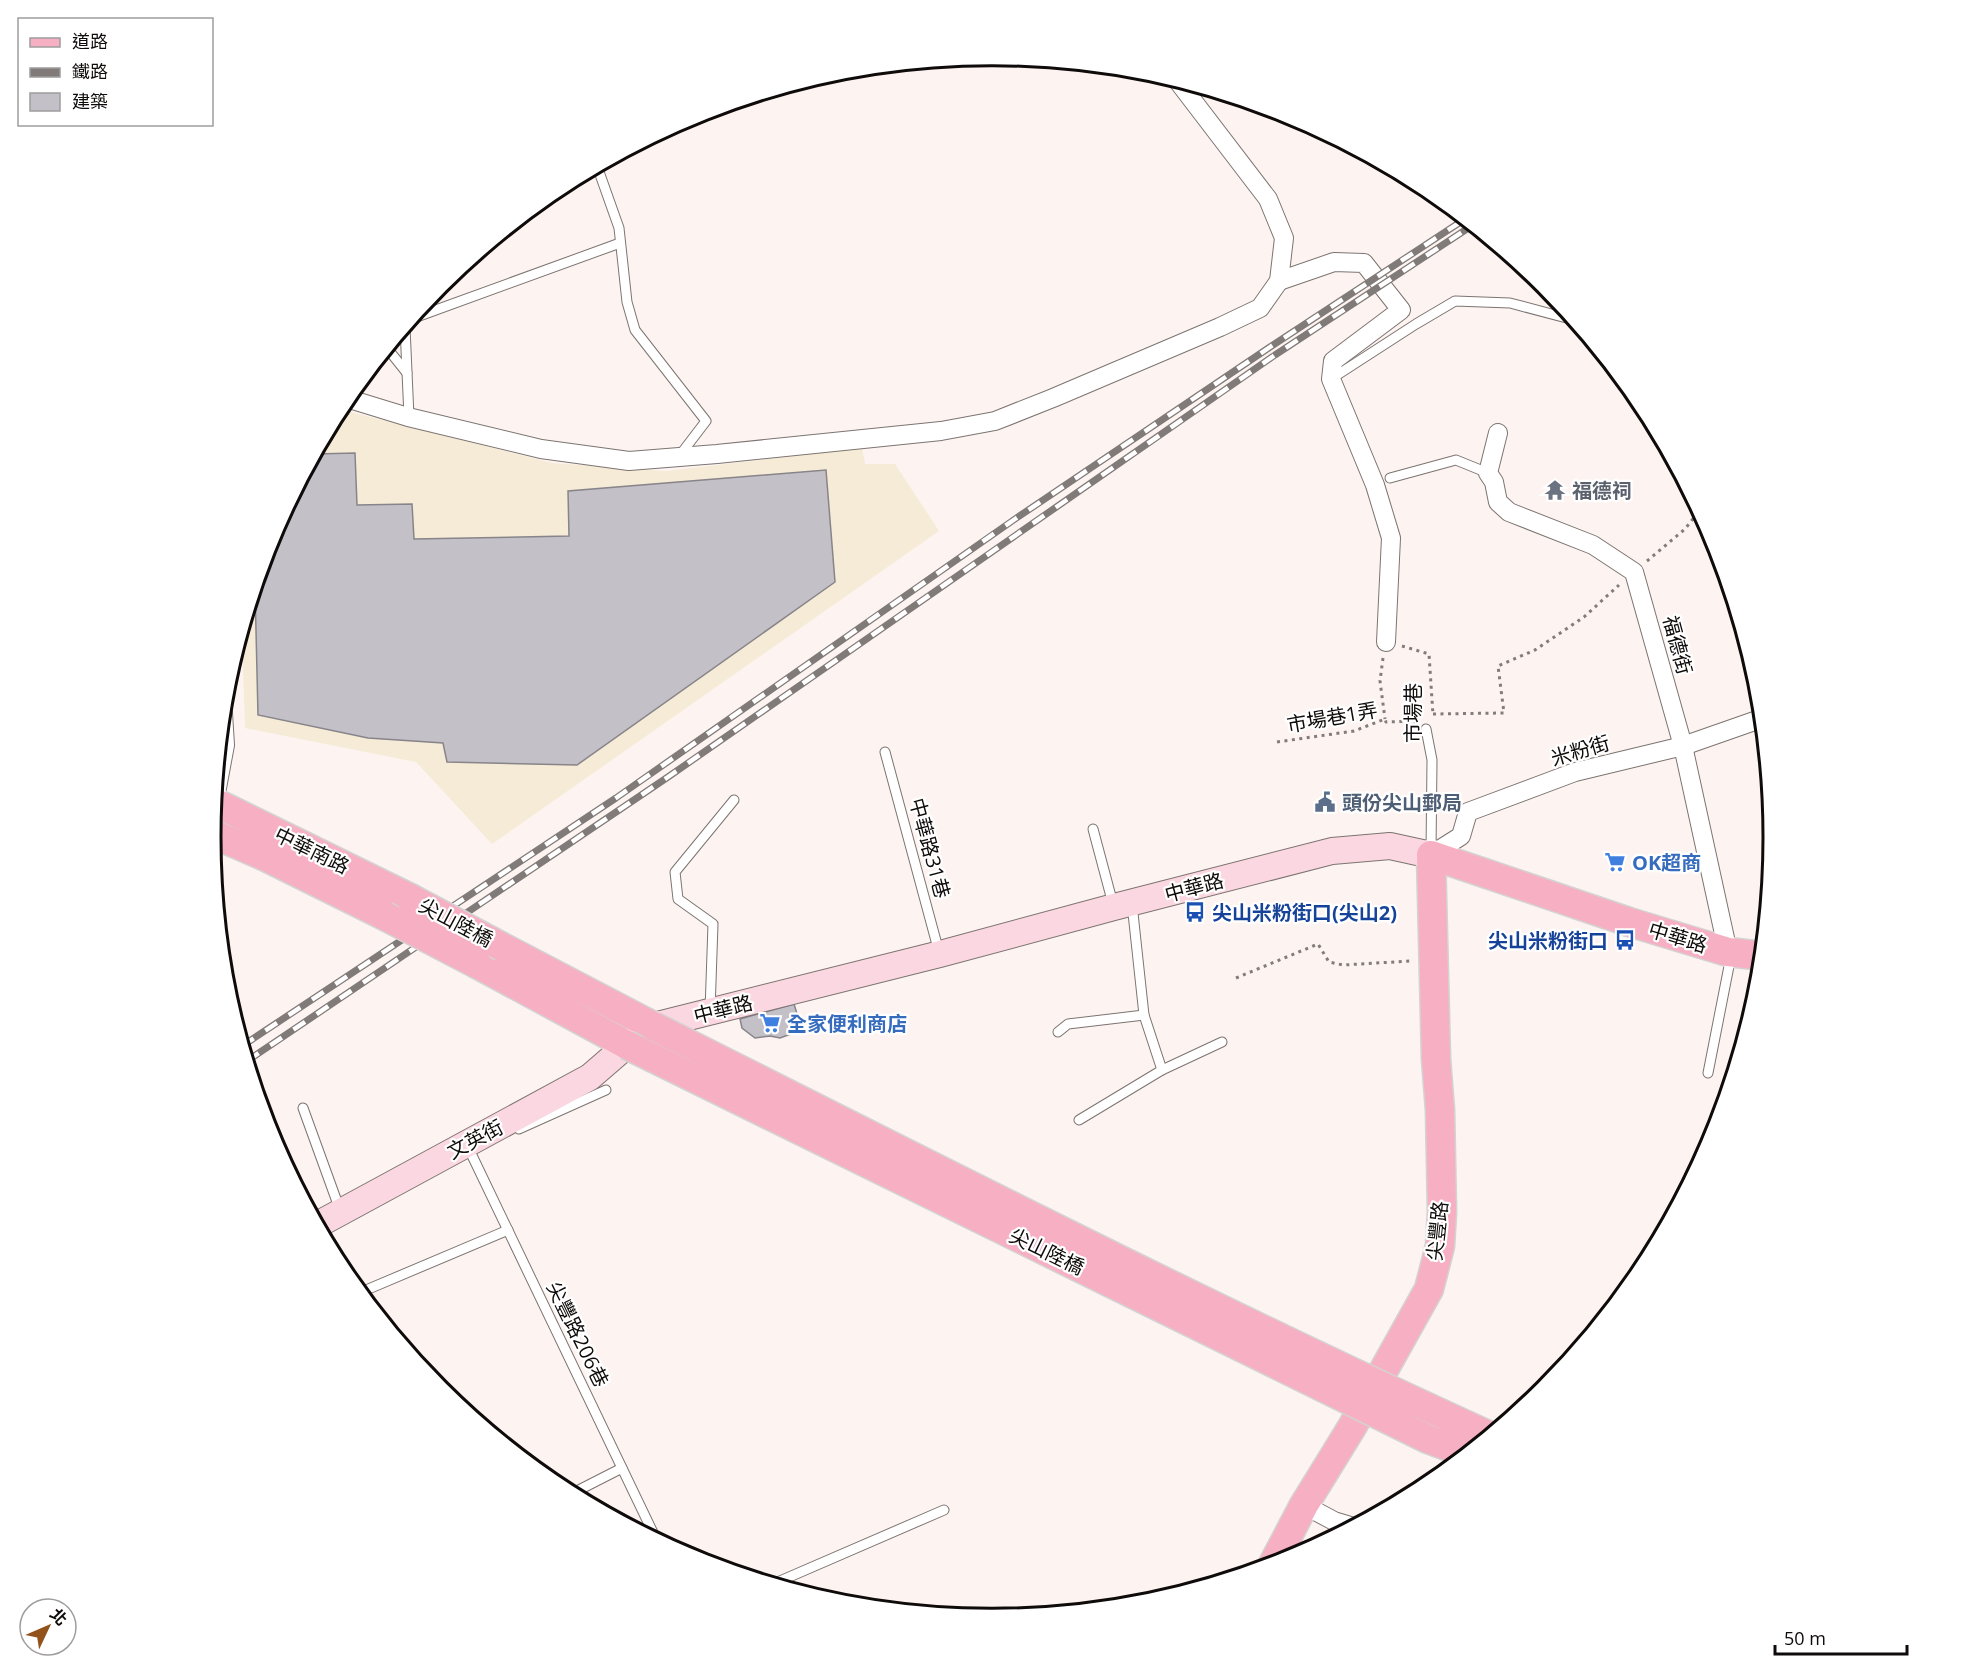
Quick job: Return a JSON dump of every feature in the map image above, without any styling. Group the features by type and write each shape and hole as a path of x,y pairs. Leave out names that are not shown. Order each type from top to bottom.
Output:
{"main road":[{"name":"中華南路","path":"222,807 410,898"},
{"name":"中華南路","path":"221,837 386,916"},
{"name":"中華路","path":"1431,855 1535,892 1728,952 1754,955"},
{"name":"尖豐路","path":"1279,1554 1428,1289 1440,1246 1442,1212 1440,1110 1436,1059 1431,855"},
{"name":"尖山陸橋","path":"410,898 653,1026 1002,1202 1335,1365 1483,1433"},
{"name":"尖山陸橋","path":"386,916 627,1045 1428,1438 1461,1451"}],"street":[{"path":"357,401 409,417 541,449 629,461 941,431 995,421 1260,308 1280,281 1284,238 1268,199 1185,90"},
{"path":"1280,281 1334,262 1364,263 1401,310 1333,361 1331,379 1375,485 1391,537 1386,642"},
{"path":"1498,433 1488,473 1494,482 1498,502 1509,512 1593,545 1634,572"},
{"name":"福德街","path":"1634,572 1683,746 1728,952"},
{"name":"米粉街","path":"1431,855 1461,836 1468,812 1575,772 1683,746 1754,721"},
{"name":"中華路","path":"627,1045 653,1026 940,954 1332,851 1390,846 1431,855"},
{"name":"文英街","path":"323,1221 590,1077 627,1045"},
{"path":"1304,1505 1344,1524"}],"lane":[{"path":"600,174 619,228 627,302 635,330 706,421 678,457"},
{"path":"427,313 620,243"},
{"path":"1331,379 1455,301 1510,303 1561,317"},
{"path":"405,337 409,417"},
{"path":"392,354 407,373"},
{"path":"1390,477 1456,460 1488,473"},
{"name":"市場巷","path":"1426,729 1432,760 1431,855"},
{"name":"中華路31巷","path":"885,752 940,954"},
{"path":"710,1013 713,924 678,899 675,872 734,800"},
{"path":"1093,830 1123,905 1144,1015 1162,1070"},
{"path":"1708,1073 1730,961 1728,952"},
{"path":"1058,1032 1068,1024 1144,1015"},
{"path":"1078,1120 1162,1070 1222,1042"},
{"path":"512,1132 606,1090"},
{"path":"303,1108 340,1212"},
{"path":"466,1143 481,1146 502,1136"},
{"name":"尖豐路206巷","path":"466,1143 651,1529"},
{"path":"368,1289 508,1230"},
{"path":"580,1489 622,1468"},
{"path":"783,1580 944,1510"}],"path":[{"path":"1433,714 1504,713 1498,666 1535,650 1584,617 1685,529 1694,518"},
{"name":"市場巷","path":"1386,642 1429,654 1434,727 1426,729"},
{"path":"1385,719 1380,681 1386,642"},
{"name":"市場巷1弄","path":"1277,742 1354,731 1385,719 1386,722 1413,721 1426,729"},
{"path":"1236,978 1318,944 1329,962 1343,965 1434,959"}],"shaded area":[{"path":"349,412 552,463 666,471 862,448 865,464 895,464 939,531 492,844 416,762 245,728 243,657 262,590 301,496 324,452"}],"building":[{"path":"355,453 357,505 412,504 414,539 569,536 568,491 826,470 835,582 577,765 447,762 443,743 368,738 258,715 256,611 280,542 323,454"},
{"name":"全家便利商店","path":"794,1004 802,1030 780,1038 770,1036 755,1038 742,1028 740,1019"}],"railway":[{"path":"248,1042 616,798 1015,519 1459,223"},
{"path":"253,1057 668,777 1275,355 1467,229"}],"place":[{"name":"福德祠","path":"1555,490"},
{"name":"頭份尖山郵局","path":"1325,802"},
{"name":"OK超商","path":"1615,862"},
{"name":"尖山米粉街口(尖山2)","path":"1195,912"},
{"name":"尖山米粉街口","path":"1625,940"},
{"name":"全家便利商店","path":"770,1023"}]}
